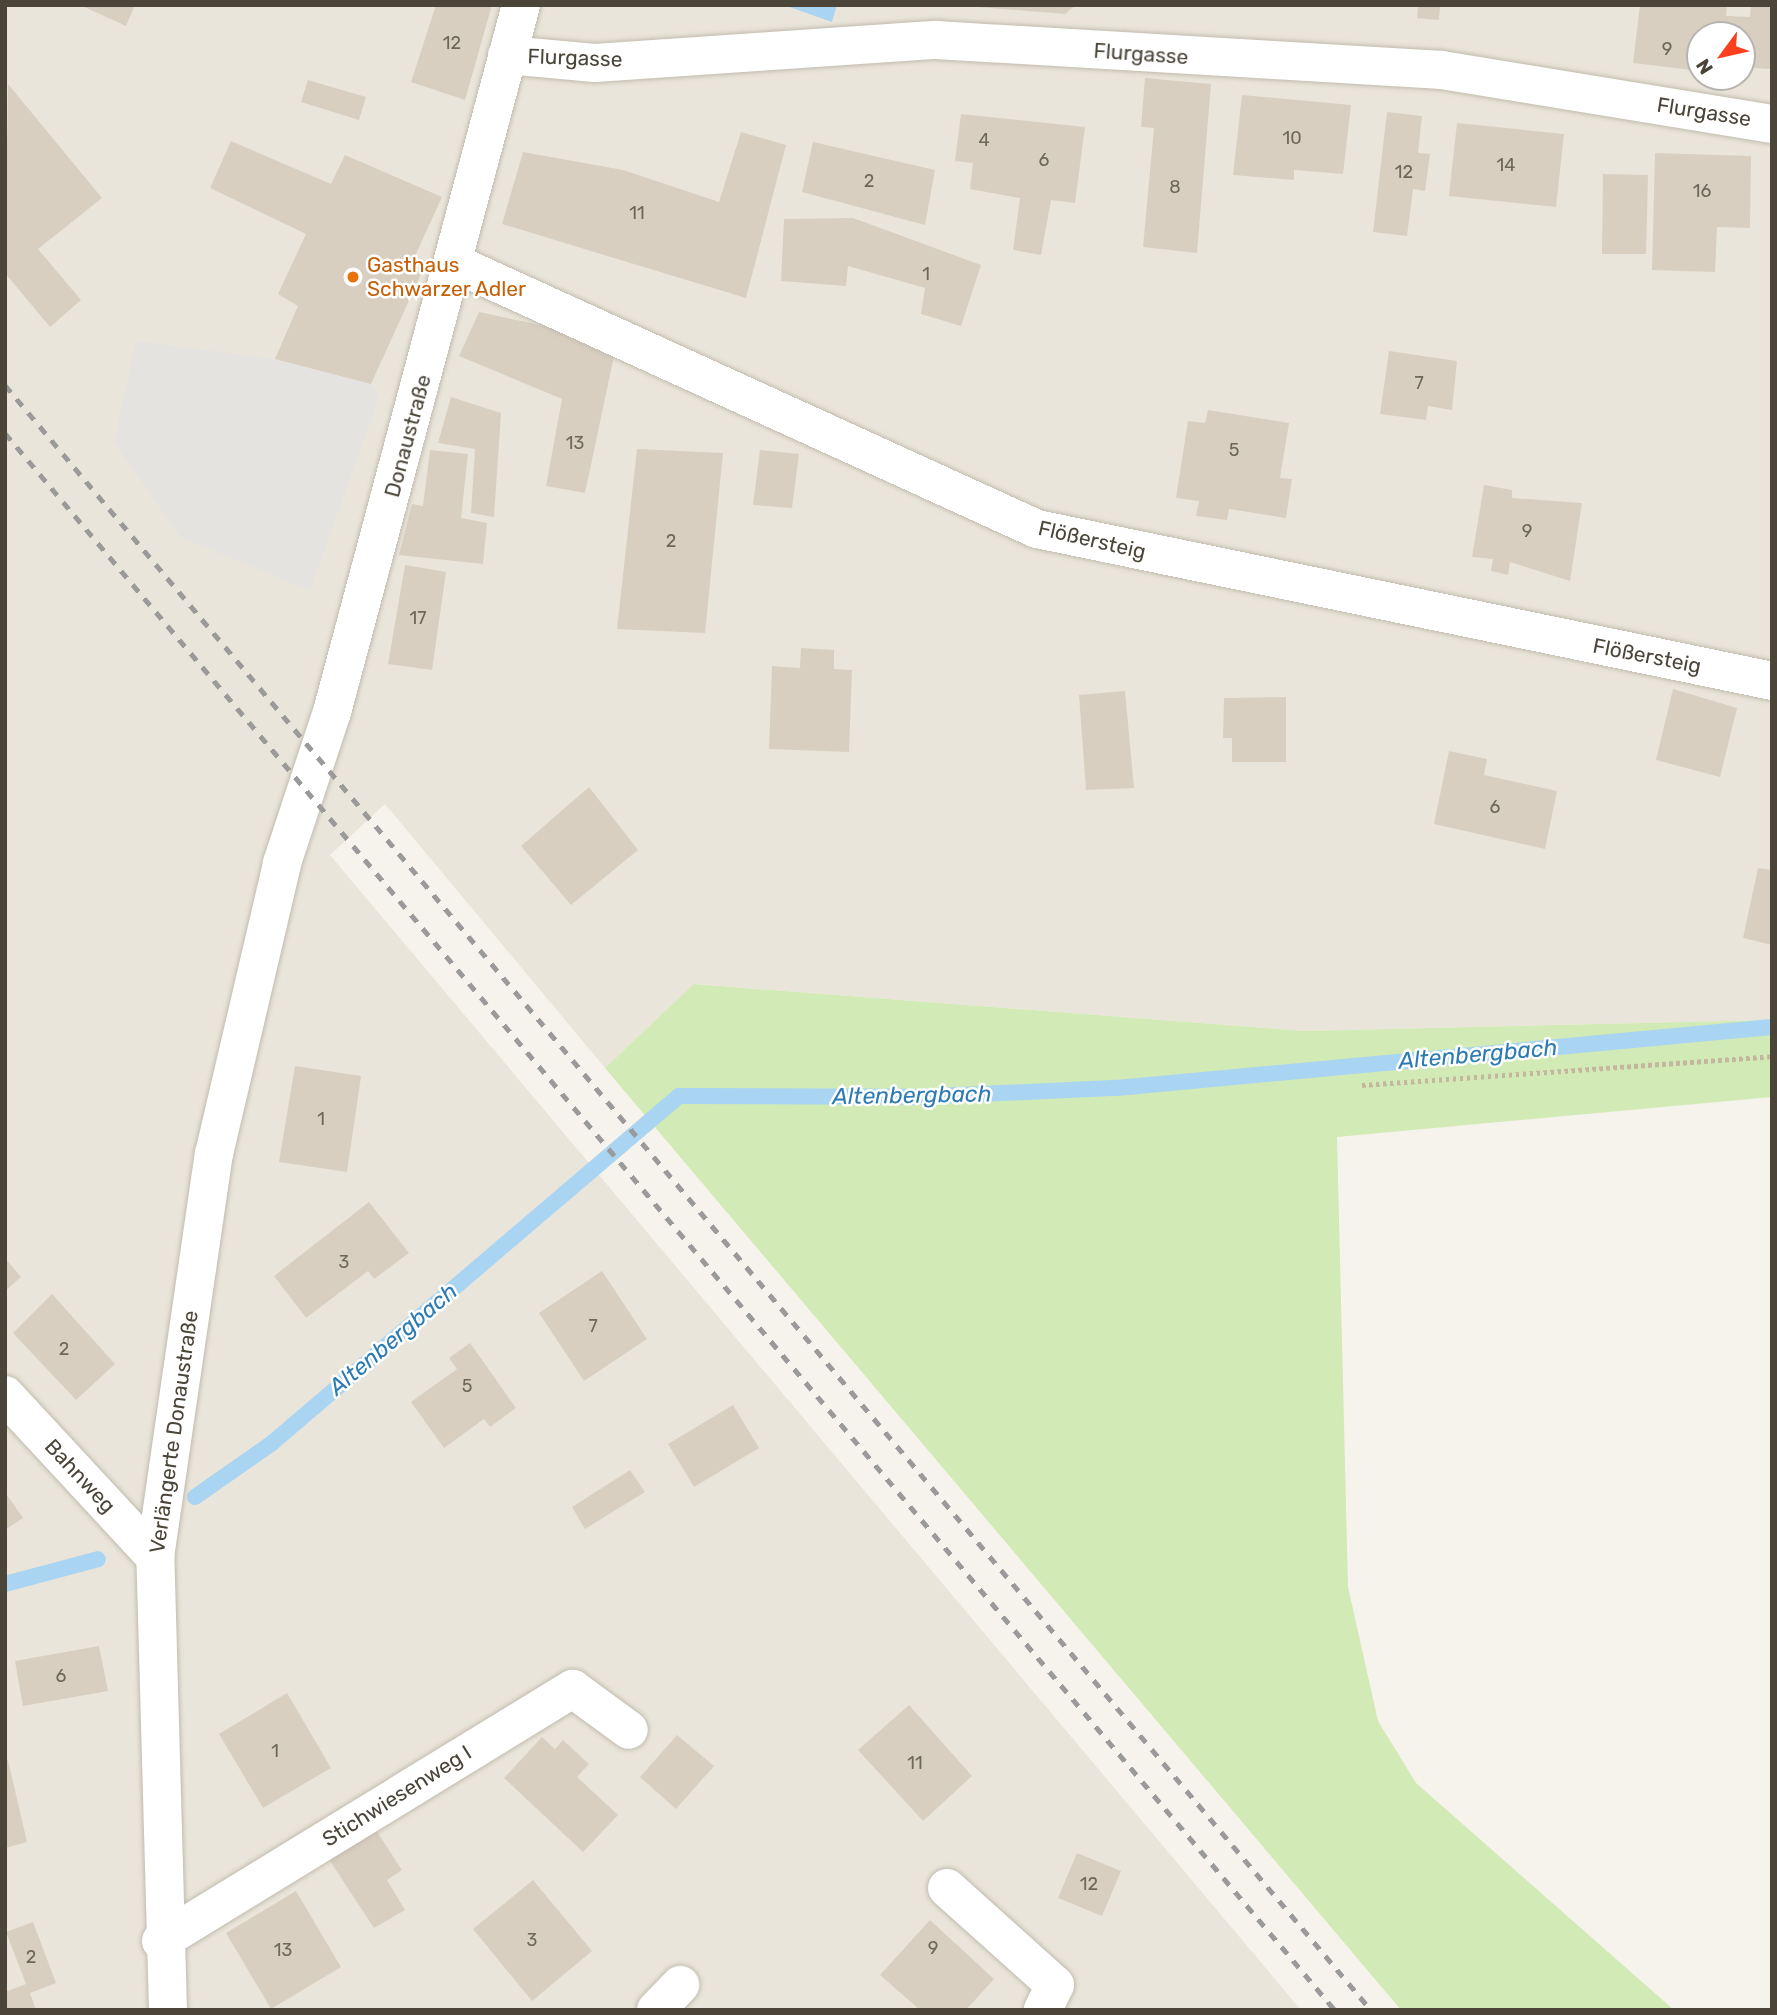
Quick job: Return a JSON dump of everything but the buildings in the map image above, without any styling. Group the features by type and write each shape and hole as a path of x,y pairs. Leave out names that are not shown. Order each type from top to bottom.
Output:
{"street":[{"name":"Donaustraße","path":"282,863 332,712 456,264 521,5"},
{"name":"Flurgasse","path":"507,55 596,63 936,40 1442,70 1772,124"},
{"name":"Flößersteig","path":"456,264 1037,529 1772,681"},
{"name":"Verlängerte Donaustraße","path":"168,2010 161,1941 155,1557 214,1154 282,863"},
{"name":"Bahnweg","path":"5,1395 155,1557"},
{"name":"Stichwiesenweg I","path":"161,1941 573,1689 629,1730"},
{"path":"947,1888 1055,1985 1043,2010"}],"path":[{"path":"1362,1085 1772,1056"}],"shaded area":[{"path":"5,5 1772,5 1772,1020 1305,1031 695,984 605,1068 385,804 330,855 1301,2010 5,2010"},
{"path":"136,341 275,359 371,384 380,395 310,591 180,537 114,442"}],"green space":[{"path":"694,984 1305,1031 1772,1020 1772,1097 1337,1137 1348,1587 1378,1721 1416,1783 1674,2010 1401,2010 605,1068"}],"water":[{"path":"784,5 837,5 832,22"}],"waterway":[{"name":"Altenbergbach","path":"195,1497 272,1443 679,1096 915,1097 1117,1088 1772,1027"},
{"name":"Altenbergbach","path":"5,1584 98,1559"}],"railway":[{"path":"5,385 1371,2010"},
{"path":"5,433 1335,2010"}],"place":[{"name":"Gasthaus Schwarzer Adler","path":"353,277"}]}
